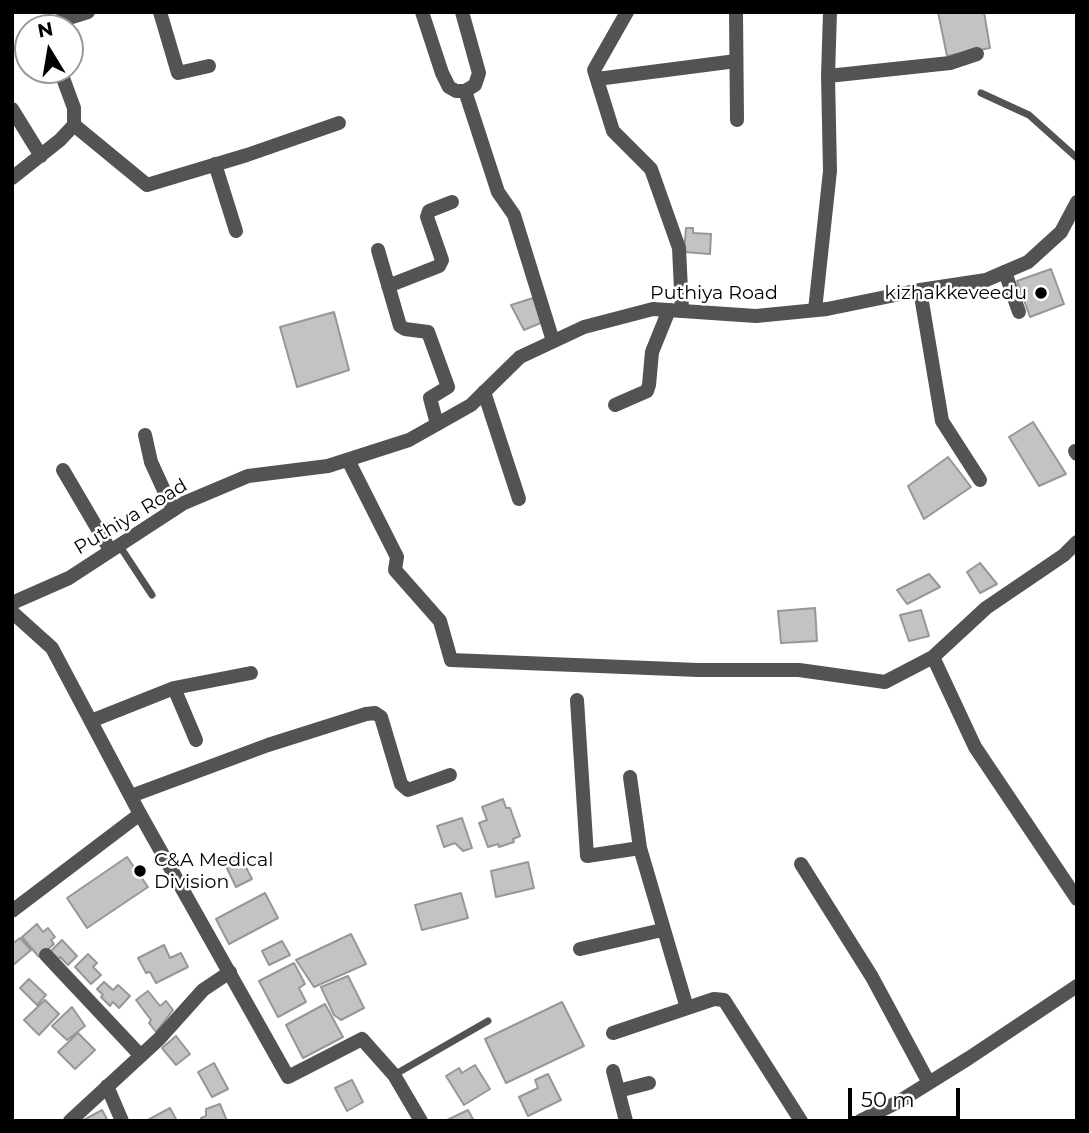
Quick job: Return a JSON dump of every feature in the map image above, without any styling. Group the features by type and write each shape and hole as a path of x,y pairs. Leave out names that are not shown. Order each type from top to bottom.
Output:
{"street":[{"path":"160,12 178,73 209,66"},
{"path":"422,12 449,86 456,91 465,91 475,85 479,74 462,12"},
{"path":"615,405 647,391 652,352 675,311 679,248 651,169 613,131 594,70 627,12"},
{"path":"736,12 737,120"},
{"path":"815,310 830,171 830,12"},
{"path":"828,76 950,63 977,54"},
{"path":"597,79 736,61"},
{"path":"12,178 61,140 74,125 74,108 65,84"},
{"path":"465,91 498,192 514,215 553,341"},
{"path":"12,109 41,156"},
{"path":"74,125 147,186 339,123"},
{"path":"215,164 236,231"},
{"path":"388,286 439,266 442,260 426,217 429,211 452,202"},
{"name":"Puthiya Road","path":"12,603 69,578 173,510 248,476 328,466 409,440 471,405 520,357 584,327 653,309 756,316 815,310 986,280 1028,262 1061,232 1077,202"},
{"path":"378,250 400,326 428,332 447,387 430,398 437,424"},
{"path":"1005,272 1019,312"},
{"path":"920,290 942,421 980,480"},
{"path":"484,392 519,499"},
{"path":"145,435 151,462 173,510"},
{"path":"348,460 397,557 395,569 440,621 451,660 698,670 799,670 885,682 933,657 986,608 1064,555 1077,542"},
{"path":"63,470 114,547"},
{"path":"12,612 52,648 140,814 288,1077 362,1039 394,1075 421,1121"},
{"path":"933,657 975,747 1077,899"},
{"path":"91,720 174,688 251,673"},
{"path":"174,688 196,740"},
{"path":"577,700 587,856 640,848"},
{"path":"131,796 268,745 374,713 381,717 401,784 408,790 450,775"},
{"path":"630,777 640,848 687,1008"},
{"path":"12,911 140,814"},
{"path":"801,864 872,977 929,1083"},
{"path":"580,949 662,930"},
{"path":"47,955 141,1056"},
{"path":"70,1121 141,1056 204,990 230,972"},
{"path":"860,1121 900,1101 969,1058 1077,985"},
{"path":"614,1033 714,999 724,1000 801,1121"},
{"path":"613,1071 626,1121"},
{"path":"618,1091 649,1083"},
{"path":"107,1086 122,1121"}],"lane":[{"path":"981,93 1029,115 1077,159"},
{"path":"114,547 152,595"},
{"path":"394,1075 488,1021"}],"building":[{"path":"938,12 984,12 990,48 947,56"},
{"path":"686,228 693,228 693,233 711,234 710,254 684,252"},
{"name":"kizhakkeveedu","path":"1051,269 1064,304 1030,317 1017,281"},
{"path":"533,298 543,322 524,330 511,305"},
{"path":"334,312 349,370 297,387 280,327"},
{"path":"1033,422 1066,474 1039,486 1009,437"},
{"path":"948,457 971,487 924,519 908,486"},
{"path":"980,563 997,584 980,593 967,572"},
{"path":"929,574 940,587 907,604 897,590"},
{"path":"815,608 817,641 781,643 778,611"},
{"path":"921,610 929,636 909,641 900,615"},
{"path":"503,799 506,808 510,808 520,836 513,839 514,842 488,847 479,823 487,820 482,807"},
{"path":"462,818 472,848 463,851 455,843 444,847 437,826"},
{"path":"238,852 252,879 236,887 223,860"},
{"path":"127,857 148,887 87,928 67,898"},
{"path":"528,862 534,888 496,897 491,871"},
{"path":"265,893 278,918 229,944 216,919"},
{"path":"461,893 468,918 422,930 415,905"},
{"path":"37,924 43,932 48,928 55,937 51,940 54,944 39,957 22,937"},
{"path":"351,934 366,964 314,987 296,960"},
{"path":"20,938 31,950 12,966 12,944"},
{"path":"62,940 77,956 68,965 60,957 57,960 49,953"},
{"path":"282,941 290,955 269,965 262,951"},
{"path":"164,945 170,958 181,953 188,967 156,983 150,972 146,973 138,958"},
{"path":"88,954 97,963 93,967 101,975 91,984 75,967"},
{"path":"294,963 305,984 299,988 306,1002 278,1017 259,981"},
{"path":"348,976 364,1008 341,1020 334,1015 321,987"},
{"path":"29,979 46,995 37,1005 20,988"},
{"path":"104,982 113,990 118,985 130,996 119,1008 113,1002 110,1006 101,997 103,995 97,989"},
{"path":"148,991 160,1006 166,1001 173,1010 156,1032 149,1023 151,1020 136,1000"},
{"path":"45,1000 59,1014 39,1035 24,1020"},
{"path":"562,1002 584,1046 506,1083 485,1039"},
{"path":"325,1004 343,1037 303,1058 286,1025"},
{"path":"72,1007 85,1026 67,1040 52,1026"},
{"path":"78,1033 95,1050 75,1069 58,1052"},
{"path":"176,1036 190,1054 176,1065 162,1048"},
{"path":"214,1063 228,1089 212,1097 198,1072"},
{"path":"475,1065 490,1089 464,1105 446,1076 459,1068 462,1073"},
{"path":"548,1074 561,1100 528,1116 519,1097 538,1088 535,1080"},
{"path":"352,1080 363,1102 347,1111 335,1088"},
{"path":"220,1104 227,1121 202,1121 201,1118 206,1116 206,1109"},
{"path":"170,1108 177,1121 146,1121"},
{"path":"102,1110 108,1121 82,1121"},
{"path":"468,1110 474,1121 445,1121"}],"place":[{"name":"kizhakkeveedu","path":"1041,293"},
{"name":"C&A Medical Division","path":"140,871"}]}
